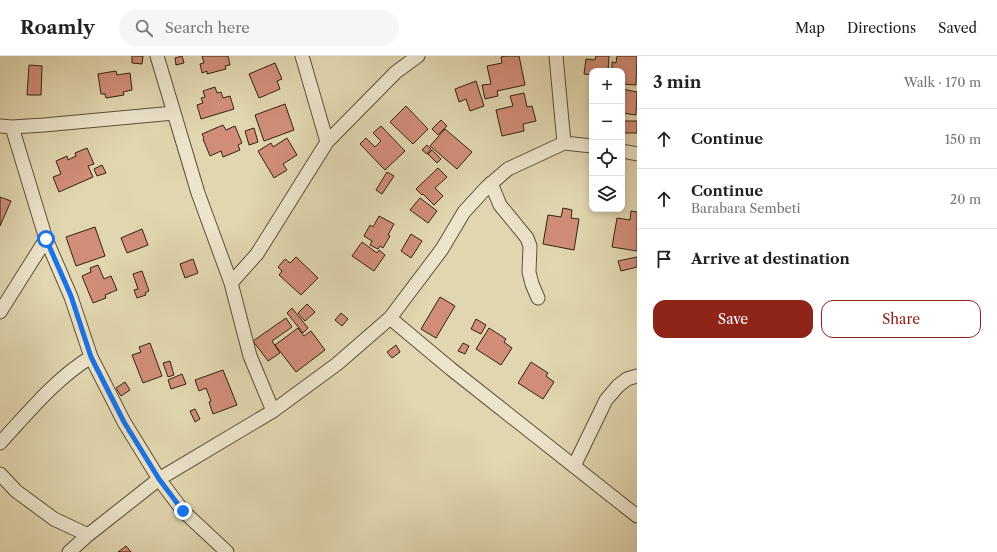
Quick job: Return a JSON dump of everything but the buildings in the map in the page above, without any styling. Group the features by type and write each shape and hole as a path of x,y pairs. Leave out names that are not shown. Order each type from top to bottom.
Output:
{"street":[{"path":"157,56 198,193 231,283 250,356 273,411"},
{"path":"302,56 327,142"},
{"path":"231,283 257,254 327,142 396,72 418,56"},
{"path":"556,56 564,143"},
{"path":"174,114 44,125 6,126 46,239 71,296 91,357 124,422 159,479 183,511 227,552"},
{"path":"69,552 88,535 159,479 273,411 337,364 390,318 442,249 464,212 491,183 508,169 564,143 589,146"},
{"path":"625,152 637,154"},
{"path":"491,183 500,205 527,238 530,246 529,272 538,298"},
{"path":"0,312 46,239"},
{"path":"390,318 451,369 637,516"},
{"path":"0,443 56,382 78,364 91,357"},
{"path":"574,466 606,400 618,386 627,379 637,376"},
{"path":"0,474 16,491 54,519 88,535"}],"route":[{"path":"46,239 71,296 91,357 124,422 159,479 183,511"}]}
